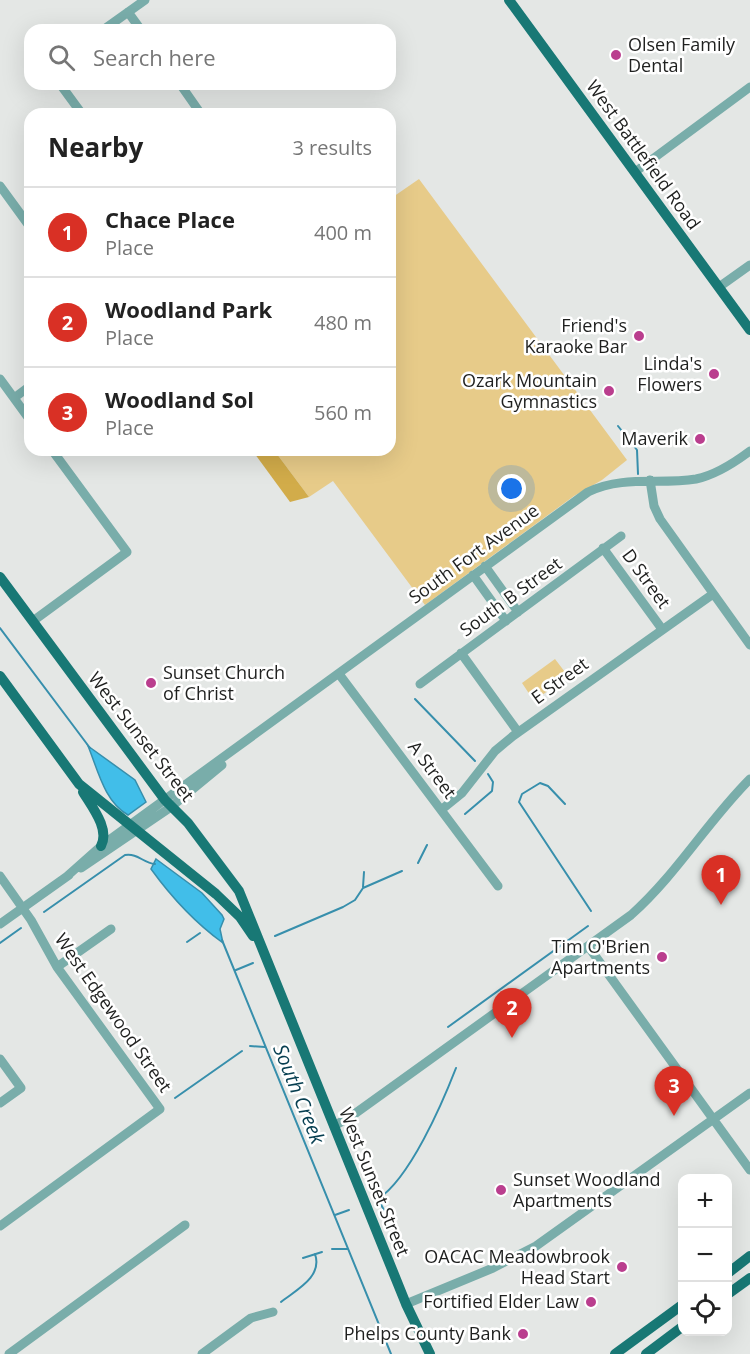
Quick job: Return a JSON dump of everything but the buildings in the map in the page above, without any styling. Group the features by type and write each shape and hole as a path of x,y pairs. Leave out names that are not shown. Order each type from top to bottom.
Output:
{"main road":[{"name":"West Battlefield Road","path":"509,0 750,330"},
{"name":"West Sunset Street","path":"0,577 168,804 188,823 239,891 406,1304 430,1354"},
{"name":"West Sunset Street","path":"0,676 79,784 232,909 264,954"},
{"path":"79,784 102,826 104,837 101,846"},
{"path":"732,1270 750,1256"},
{"path":"732,1291 750,1278"},
{"path":"615,1354 678,1308"},
{"path":"646,1354 678,1330"}],"street":[{"path":"111,24 145,0"},
{"path":"128,12 137,24"},
{"path":"635,172 750,87"},
{"path":"64,90 78,108"},
{"path":"184,90 197,108"},
{"path":"0,186 24,219"},
{"path":"719,287 750,265"},
{"path":"0,379 24,412"},
{"path":"14,398 24,390"},
{"name":"South Fort Avenue","path":"0,924 168,804 243,745 588,492 615,482 706,476 726,468 750,451"},
{"path":"33,621 127,552 56,456"},
{"path":"651,480 654,506 660,519 750,645"},
{"name":"South B Street","path":"420,684 621,536"},
{"name":"D Street","path":"603,549 662,629"},
{"path":"485,566 518,612"},
{"path":"473,575 506,621"},
{"name":"E Street","path":"441,810 462,793 495,751 518,732 712,594"},
{"path":"461,653 518,732"},
{"name":"A Street","path":"339,674 498,886"},
{"path":"334,1126 353,1115 631,915 658,890 717,814 750,779"},
{"name":"South Fort Avenue","path":"65,878 101,846 132,829"},
{"name":"West Edgewood Street","path":"0,876 23,907 57,967 160,1109 0,1226"},
{"path":"57,967 111,929"},
{"path":"588,946 750,1170"},
{"path":"0,1059 21,1088 0,1103"},
{"path":"406,1304 493,1268 536,1246 750,1093"},
{"path":"9,1354 185,1225"},
{"path":"202,1354 251,1318 273,1312"}],"shaded area":[{"path":"419,179 627,460 425,605 333,481 309,497 278,456 396,456 396,195"},
{"path":"256,456 278,456 309,497 290,502"},
{"path":"555,659 568,676 534,701 522,683"}],"water":[{"path":"88,746 135,780 146,802 128,815 120,809 107,793"},
{"path":"156,859 202,893 222,915 224,919 220,929 223,943 193,918 167,890 151,869"}],"waterway":[{"path":"618,426 637,450 638,474"},
{"name":"South Creek","path":"0,628 90,748"},
{"path":"415,699 475,761"},
{"path":"465,814 492,791 493,782 488,774"},
{"path":"565,804 548,786 540,783 522,794 519,802 591,911"},
{"path":"418,863 427,845"},
{"path":"44,912 125,855 133,855 155,864"},
{"path":"275,936 343,907 355,900 363,888 402,871"},
{"path":"363,887 364,872"},
{"path":"448,1027 588,926"},
{"path":"0,943 21,928"},
{"path":"187,942 200,933"},
{"name":"South Creek","path":"222,940 391,1354"},
{"path":"236,970 253,963"},
{"path":"250,1046 265,1047"},
{"path":"175,1098 242,1051"},
{"path":"392,1217 385,1212 378,1199 402,1175 413,1158 434,1120 456,1068"},
{"path":"335,1215 349,1210"},
{"path":"332,1249 347,1249"},
{"path":"303,1258 322,1252"},
{"path":"281,1302 312,1276 315,1270 315,1254"}],"place":[{"name":"Olsen Family Dental","path":"616,55"},
{"name":"Friend's Karaoke Bar","path":"639,336"},
{"name":"Linda's Flowers","path":"714,374"},
{"name":"Ozark Mountain Gymnastics","path":"609,391"},
{"name":"Maverik","path":"700,439"},
{"name":"Sunset Church of Christ","path":"151,683"},
{"name":"Chace Place","path":"721,905"},
{"name":"Tim O'Brien Apartments","path":"662,957"},
{"name":"Woodland Park","path":"512,1038"},
{"name":"Woodland Sol","path":"674,1116"},
{"name":"Sunset Woodland Apartments","path":"501,1190"},
{"name":"OACAC Meadowbrook Head Start","path":"622,1267"},
{"name":"Fortified Elder Law","path":"591,1302"},
{"name":"Phelps County Bank","path":"523,1334"}]}
